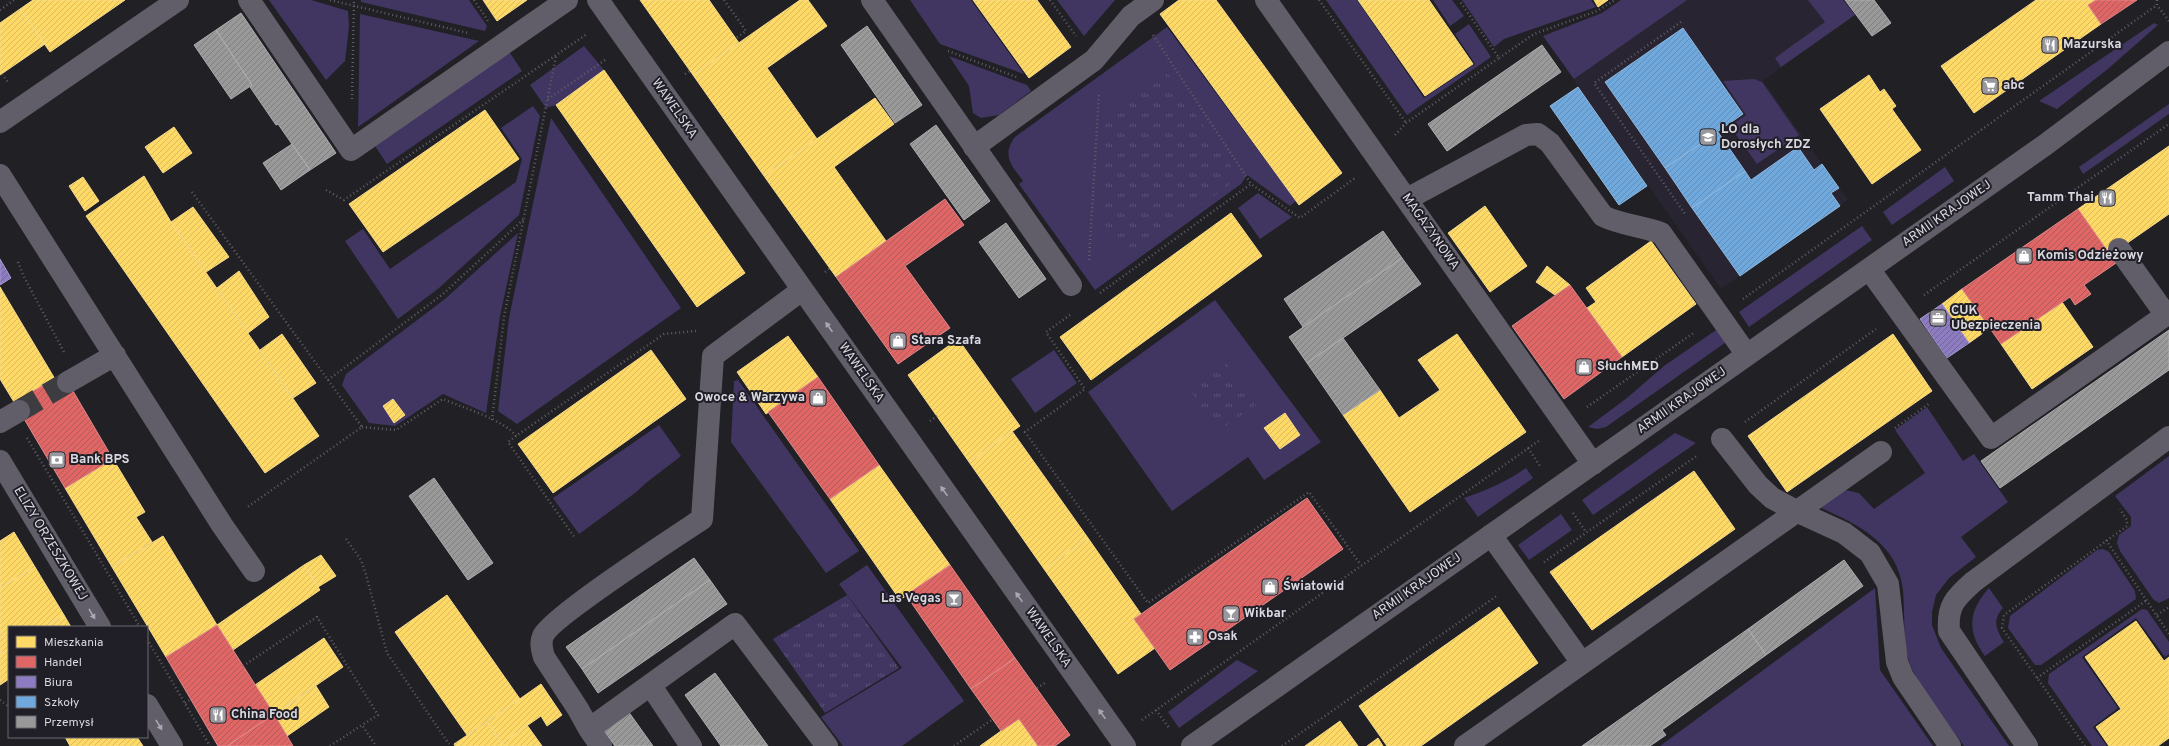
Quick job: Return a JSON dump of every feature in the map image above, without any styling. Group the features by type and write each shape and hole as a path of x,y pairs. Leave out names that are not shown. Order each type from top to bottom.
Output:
{"street":[{"path":"0,122 178,0"},
{"path":"249,0 351,150 567,0"},
{"name":"WAWELSKA","path":"598,0 1125,746"},
{"path":"872,0 1071,285"},
{"path":"974,147 1094,60 1131,16 1153,0"},
{"name":"MAGAZYNOWA","path":"1266,0 1593,464"},
{"name":"ARMII KRAJOWEJ","path":"1192,746 2045,145 2169,52"},
{"path":"1406,199 1526,135 1538,134 1550,143 1603,216 1613,222 1644,227 1661,233 1747,355"},
{"path":"0,175 222,525 254,571"},
{"path":"1869,269 1991,438 2166,315 2119,249"},
{"path":"802,290 713,356 702,518 552,624 543,636 541,648 544,657 595,738 651,686 735,624 827,746"},
{"path":"72,380 115,355"},
{"path":"2027,746 1949,631 1948,617 1955,598 1973,582 2169,437"},
{"path":"1722,439 1758,485 1772,498 1796,511 1844,532 1870,553 1888,584 1897,662 1903,677 1950,746"},
{"path":"1465,746 1881,452"},
{"name":"ELIZY ORZESZKOWEJ","path":"0,461 99,626"},
{"path":"1491,534 1582,664"},
{"path":"651,686 691,746"},
{"path":"148,707 172,746"}],"path":[{"path":"0,10 14,0"},
{"path":"330,0 353,7 470,33"},
{"path":"345,142 352,109 354,0"},
{"path":"474,0 491,24"},
{"path":"724,0 746,31 736,38"},
{"path":"1050,0 1100,70 1089,264"},
{"path":"1319,0 1406,123"},
{"path":"1459,0 1499,58"},
{"path":"1131,16 1144,22 1251,184 1300,218 1360,174 1406,123 1499,58 1534,34 1597,11 1615,0"},
{"path":"2157,0 2157,5 2169,21"},
{"path":"1139,722 1361,565 1719,316 2157,5"},
{"path":"1681,22 1594,83 1688,217"},
{"path":"326,190 344,200 587,34"},
{"path":"948,52 1024,80"},
{"path":"492,420 504,317 525,218 556,56"},
{"path":"548,100 606,60"},
{"path":"1093,298 1251,184"},
{"path":"192,192 362,427"},
{"path":"328,380 443,294 525,218"},
{"path":"16,255 22,275 72,380"},
{"path":"1740,292 1744,298"},
{"path":"1075,311 1046,332 1085,389 1025,432 1148,602 1309,492 1361,565"},
{"path":"575,538 508,442 664,334 683,334 701,330"},
{"path":"222,525 362,427 396,430 443,399 512,430 516,436"},
{"path":"11,416 139,626"},
{"path":"2085,746 2002,628 2004,615 2127,526 2127,520 2104,486"},
{"path":"346,538 361,560 365,570 387,653 449,744"},
{"path":"2106,540 2169,634"},
{"path":"2037,678 2147,600"},
{"path":"2157,616 2169,607"},
{"path":"243,666 317,617 378,715 330,746"},
{"path":"148,641 210,746"},
{"path":"1037,688 1045,682"},
{"path":"185,703 190,700"},
{"path":"954,746 993,719"},
{"path":"362,725 376,746"}],"shaded area":[{"name":"LO dla Dorosłych ZDZ","path":"1667,0 1845,0 1855,14 1763,81 1848,200 1721,289 1566,69"}],"green space":[{"path":"269,0 311,0 348,11 349,26 345,61 326,80"},
{"path":"361,0 469,0 487,26 485,31 361,2"},
{"path":"910,0 971,0 1024,74 940,44"},
{"path":"1057,0 1115,0 1084,36"},
{"path":"1326,0 1357,0 1424,98 1475,64 1455,34 1469,24 1491,57 1407,115"},
{"path":"1433,0 1452,0 1464,16 1450,26"},
{"path":"1462,0 1591,0 1596,7 1504,39 1494,47"},
{"path":"1621,0 1687,0 1574,79 1543,36 1602,13"},
{"path":"1808,0 1843,0 1855,15 1781,67 1775,58 1825,22"},
{"path":"360,14 479,41 358,127"},
{"path":"2154,23 2158,25 2109,68 2057,109 2039,101"},
{"path":"1167,27 1296,201 1290,206 1247,175 1241,184 1095,290 1019,184 1023,181 1012,165 1008,155 1009,149 1015,137"},
{"path":"584,46 604,70 556,105 546,108 530,85"},
{"path":"508,50 522,71 387,164 373,143"},
{"path":"949,56 1027,85 1031,91 999,115 981,118 973,113 969,86"},
{"path":"1166,71 1239,178 1129,258 1100,217 1105,116"},
{"path":"1754,79 1762,82 1799,135 1757,164 1730,126 1746,115 1723,81"},
{"path":"2169,104 2169,114 2083,174 2079,167"},
{"path":"533,106 540,116 519,215 439,288 398,319 345,241 363,229 390,269 516,182 522,159 501,128"},
{"path":"551,118 681,308 517,424 498,411 509,318"},
{"path":"1945,167 1954,181 1892,225 1883,212"},
{"path":"1258,193 1292,217 1260,239 1238,208"},
{"path":"1862,226 1872,240 1749,327 1739,312"},
{"path":"518,233 500,316 486,413 443,394 395,426 369,423 342,385 346,374 445,299"},
{"path":"1215,300 1321,442 1264,480 1248,457 1172,511 1088,392"},
{"path":"1719,328 1729,340 1606,427 1597,429 1588,427 1627,398 1664,366"},
{"path":"1054,350 1077,383 1035,413 1011,379"},
{"path":"1224,360 1256,405 1219,431 1187,386"},
{"path":"738,380 859,551 826,573 731,442 734,381"},
{"path":"1927,407 1963,461 1974,454 2008,502 1961,537 1976,557 1949,578 1936,595 1932,612 1932,625 1941,648 2009,746 1964,746 1923,689 1910,665 1905,638 1903,590 1899,573 1893,559 1884,547 1860,527 1817,506 1845,490 1859,493 1874,509 1925,473 1895,430"},
{"path":"659,425 681,456 635,493 579,534 553,498"},
{"path":"1675,433 1696,443 1593,515 1582,500"},
{"path":"2169,456 2169,598 2159,603 2153,599 2120,551 2117,543 2119,535 2131,526 2131,517 2115,496"},
{"path":"1526,468 1533,478 1478,517 1464,498 1496,485"},
{"path":"1561,514 1572,530 1529,560 1518,545"},
{"path":"2103,549 2109,552 2135,591 2136,599 2041,665 2035,665 2008,628 2010,616 2097,550"},
{"path":"867,565 964,701 902,746 843,746 821,717 902,668 839,584"},
{"path":"1875,588 1880,670 1933,746 1660,746"},
{"path":"1989,588 2003,608 1997,617 1996,625 2004,642 1985,656 1975,638 1972,621 1977,604"},
{"path":"847,595 899,668 825,713 773,639"},
{"path":"2142,609 2147,610 2169,642 2169,654 2165,657 2136,618 2082,657 2118,708 2093,727 2107,746 2092,746 2048,683 2049,674"},
{"path":"1237,660 1258,671 1179,728 1168,712"}],"building: Mieszkania":[{"path":"33,0 125,0 50,52 20,9"},
{"path":"483,0 527,0 497,21"},
{"path":"640,0 709,0 739,43 693,75"},
{"path":"800,0 808,0 827,26 767,68 817,139 764,176 693,75"},
{"path":"973,0 1037,0 1071,47 1029,78"},
{"path":"1179,0 1216,0 1342,173 1299,205 1160,14"},
{"path":"1358,0 1429,0 1473,64 1425,96"},
{"path":"1594,0 1608,0 1598,7"},
{"path":"2036,0 2096,0 2088,5 2101,24 1974,113 1941,66"},
{"path":"20,9 45,44 0,75 0,23"},
{"path":"604,70 745,273 697,307 556,105"},
{"path":"1869,75 1880,92 1884,89 1896,106 1892,109 1921,150 1872,184 1820,109"},
{"path":"875,98 894,124 834,167 886,241 836,277 764,176"},
{"path":"485,110 519,159 383,252 349,204"},
{"path":"174,127 192,153 163,173 145,147"},
{"path":"2169,146 2169,214 2110,255 2078,209"},
{"path":"144,176 171,222 319,436 265,473 86,216"},
{"path":"83,177 99,201 85,211 69,186"},
{"path":"1485,206 1527,266 1490,292 1448,233"},
{"path":"193,207 229,257 206,272 171,222"},
{"path":"1231,213 1262,256 1091,380 1060,337"},
{"path":"1651,241 1696,304 1622,357 1587,308 1596,302 1586,288"},
{"path":"1547,266 1570,285 1555,295 1536,282"},
{"path":"239,271 269,317 248,333 217,288"},
{"path":"0,287 55,379 14,402 0,379"},
{"path":"1962,289 1990,328 1969,343 1942,304"},
{"path":"2062,302 2093,347 2032,389 2001,344"},
{"path":"282,334 316,383 293,398 260,350"},
{"path":"1457,334 1526,432 1410,512 1343,415 1380,390 1399,418 1440,390 1418,360"},
{"path":"1893,334 1932,391 1787,492 1748,436"},
{"path":"788,336 818,377 766,414 737,372"},
{"path":"958,339 1020,426 969,462 908,375"},
{"path":"651,350 686,399 553,493 518,444"},
{"path":"393,399 405,415 394,423 383,406"},
{"path":"1285,413 1300,435 1280,449 1264,428"},
{"path":"1012,431 1088,538 1044,569 969,462"},
{"path":"113,459 145,512 136,517 152,542 112,567 65,488"},
{"path":"879,465 950,565 900,600 830,499"},
{"path":"1694,471 1735,529 1592,630 1550,572"},
{"path":"14,532 35,567 0,588 0,541"},
{"path":"163,536 217,625 166,657 112,567"},
{"path":"1088,538 1141,614 1134,619 1155,648 1118,674 1044,569"},
{"path":"321,555 336,576 318,587 304,565"},
{"path":"304,565 320,590 233,650 217,625"},
{"path":"35,567 64,615 47,626 8,626 8,642 0,628 0,588"},
{"path":"447,595 520,699 467,735 395,632"},
{"path":"1499,607 1538,663 1421,746 1387,746 1359,706"},
{"path":"64,615 70,626 47,626"},
{"path":"2136,621 2164,661 2169,657 2169,738 2158,746 2109,746 2096,727 2121,709 2085,657"},
{"path":"0,628 8,642 8,649 0,654"},
{"path":"324,638 343,667 274,714 255,685"},
{"path":"8,649 8,680 0,685 0,654"},
{"path":"541,684 562,715 547,726 541,716 502,743 487,722"},
{"path":"316,686 329,707 287,736 274,714"},
{"path":"1019,719 1038,746 980,746 1001,731"},
{"path":"1340,721 1358,746 1305,746"},
{"path":"487,722 504,746 455,746 454,744"},
{"path":"527,725 542,746 504,746 502,743"},
{"path":"66,738 138,738 143,746 70,746"},
{"path":"1378,738 1383,746 1367,746"}],"building: Handel":[{"path":"2096,0 2137,0 2101,24 2088,5"},
{"path":"945,199 964,225 905,266 950,328 898,364 836,277"},
{"path":"2078,209 2116,263 2084,285 2091,294 2075,305 2070,297 2001,344 1962,289"},
{"path":"1570,285 1622,357 1564,399 1512,326"},
{"path":"63,374 113,459 65,488 14,402"},
{"path":"818,377 879,465 830,499 768,412"},
{"path":"1307,498 1343,549 1170,670 1134,619"},
{"path":"950,565 1015,658 971,689 906,595"},
{"path":"217,625 274,714 227,746 218,746 166,657"},
{"path":"1015,658 1070,735 1055,746 1038,746 1019,719 1001,731 971,689"},
{"path":"274,714 293,746 227,746"}],"building: Biura":[{"path":"0,259 11,278 0,285"},
{"path":"1942,304 1969,343 1947,358 1920,319"}],"building: Szkoły":[{"path":"1683,28 1743,114 1665,168 1605,82"},
{"path":"1578,87 1647,186 1619,205 1550,106"},
{"path":"1718,132 1745,171 1692,208 1665,168"},
{"path":"1798,147 1814,170 1822,164 1839,188 1831,193 1840,206 1740,276 1692,208 1745,171 1751,180"}],"building: Przemysł":[{"path":"1845,0 1874,0 1891,23 1872,36"},
{"path":"241,13 336,153 310,170 250,87 252,85 216,30"},
{"path":"867,26 922,105 895,123 841,45"},
{"path":"216,30 252,85 231,99 194,45"},
{"path":"1542,45 1561,72 1447,151 1428,124"},
{"path":"936,125 990,201 964,220 910,144"},
{"path":"292,144 310,170 281,190 263,163"},
{"path":"1006,223 1046,279 1019,298 979,242"},
{"path":"1383,231 1402,258 1303,327 1284,299"},
{"path":"1402,258 1421,284 1307,363 1289,337"},
{"path":"2169,330 2169,370 2000,488 1981,461"},
{"path":"1343,338 1380,390 1343,415 1307,363"},
{"path":"434,478 493,563 468,580 409,496"},
{"path":"694,558 710,580 582,669 566,647"},
{"path":"1844,560 1863,586 1766,655 1748,629"},
{"path":"710,580 727,604 598,693 582,669"},
{"path":"1748,629 1766,655 1662,730 1666,735 1650,746 1582,746"},
{"path":"715,673 768,746 721,746 685,695"},
{"path":"628,711 653,746 615,746 602,729"}],"tunnel":[{"path":"19,411 68,382"}],"place":[{"name":"Mazurska","path":"2050,45"},
{"name":"abc","path":"1990,86"},
{"name":"LO dla Dorosłych ZDZ","path":"1708,137"},
{"name":"Tamm Thai","path":"2107,198"},
{"name":"Komis Odzieżowy","path":"2024,256"},
{"name":"CUK Ubezpieczenia","path":"1938,318"},
{"name":"Stara Szafa","path":"898,341"},
{"name":"SłuchMED","path":"1584,367"},
{"name":"Owoce & Warzywa","path":"818,398"},
{"name":"Bank BPS","path":"57,460"},
{"name":"Światowid","path":"1270,587"},
{"name":"Las Vegas","path":"954,599"},
{"name":"Wikbar","path":"1231,614"},
{"name":"Osak","path":"1195,637"},
{"name":"China Food","path":"218,715"}]}
